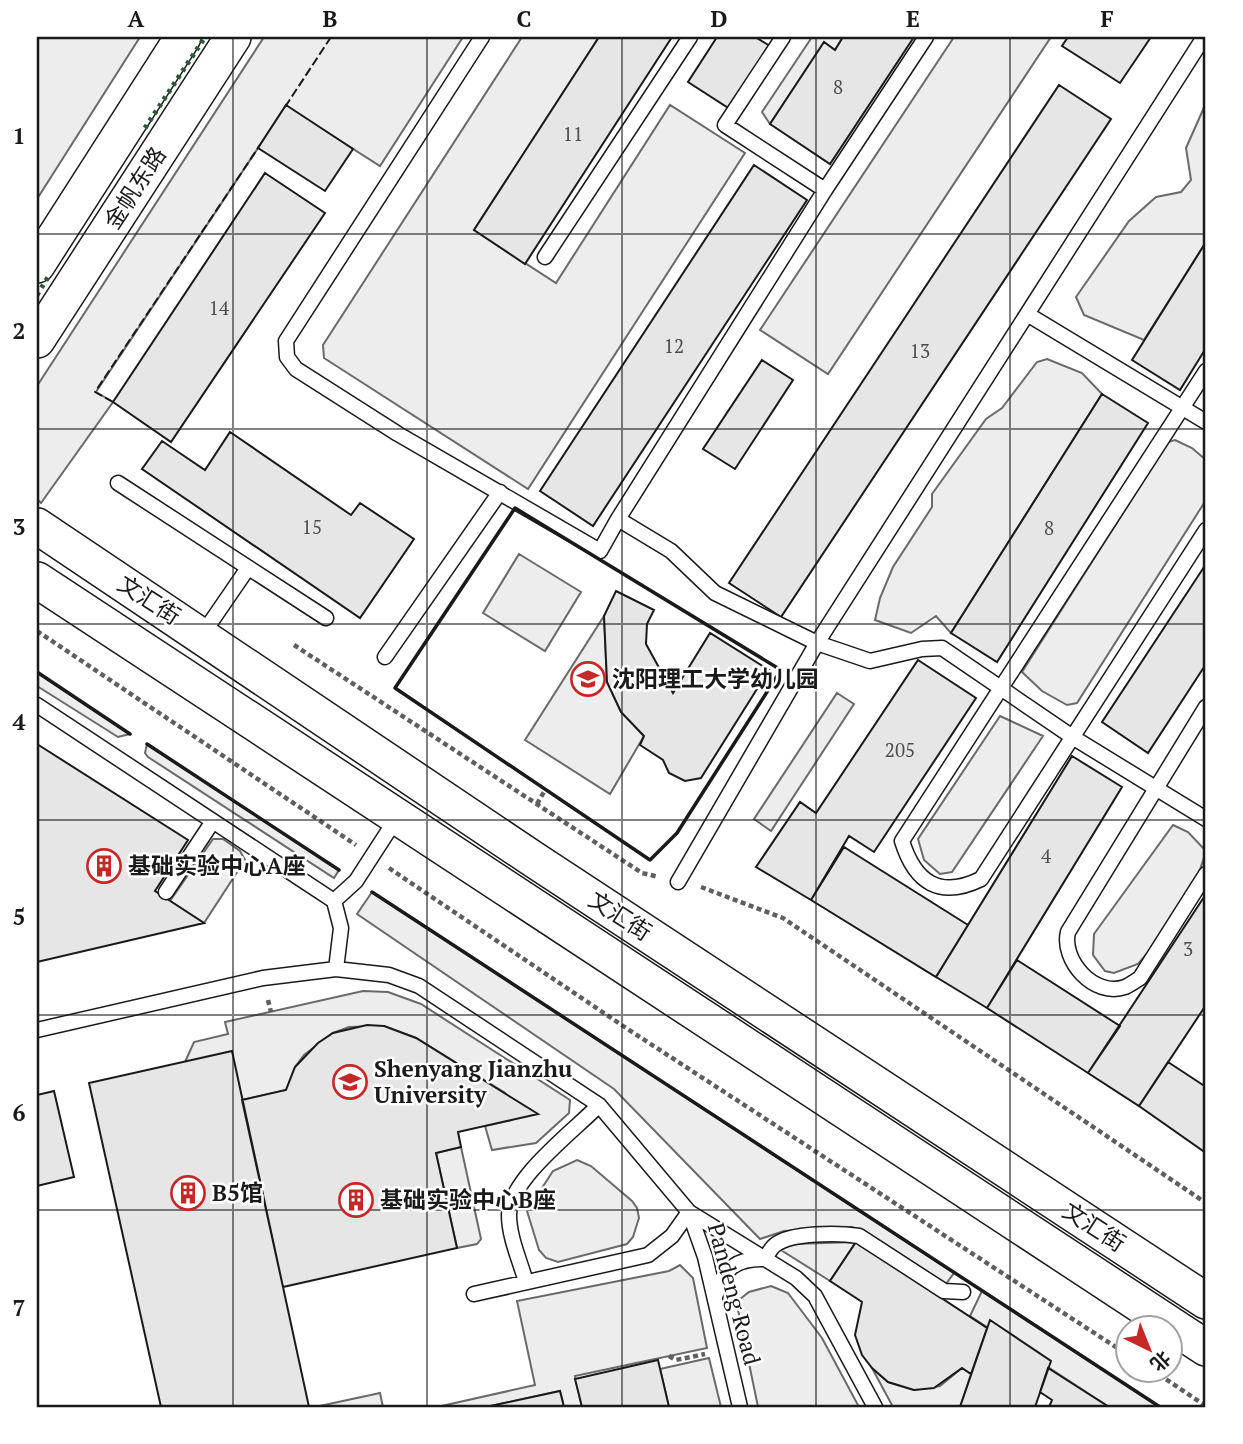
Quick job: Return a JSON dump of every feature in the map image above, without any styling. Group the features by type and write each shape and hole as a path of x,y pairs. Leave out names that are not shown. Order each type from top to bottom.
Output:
{"street":[{"name":"金帆东路","path":"37,265 183,37"},
{"name":"金帆东路","path":"37,340 233,37"},
{"name":"文汇街","path":"37,526 545,866 1206,1301"},
{"name":"文汇街","path":"37,580 1206,1348"}],"lane":[{"path":"482,37 286,341 287,357 296,369 398,434 600,551 825,190 926,37"},
{"path":"545,257 690,37"},
{"path":"783,37 725,125 825,190"},
{"path":"678,881 817,643 1203,44"},
{"path":"1027,314 1206,422"},
{"path":"1206,371 902,841 909,866 921,878 949,888 965,886 981,878 1206,530"},
{"path":"118,483 326,618"},
{"path":"385,657 500,492"},
{"path":"618,519 671,551 715,593 817,643 870,660 922,649 942,648 1074,738 1206,819"},
{"path":"202,635 248,568"},
{"path":"37,705 334,901 341,928 336,969"},
{"path":"1206,707 1154,787 1068,932 1065,944 1073,967 1098,984 1123,988 1140,978 1206,874"},
{"path":"334,901 356,881 398,816"},
{"path":"166,892 213,821"},
{"name":"Pandeng Road","path":"37,1030 263,978 336,969 389,975 419,986 599,1105 689,1212 705,1257 740,1407"},
{"path":"526,1282 510,1225 512,1198 536,1161 564,1142 599,1105"},
{"path":"474,1294 648,1255 672,1236 689,1212 796,1278 815,1296 875,1407"},
{"path":"765,1259 774,1245 790,1237 859,1236 944,1291 963,1292"},
{"path":"714,1299 720,1279 730,1266 745,1258 765,1259"}],"path":[{"path":"37,631 635,1033 1114,1346"},
{"path":"294,645 642,873 706,888 783,918 1206,1203"},
{"path":"537,804 545,790"},
{"path":"669,1356 676,1360 726,1349"},
{"path":"1173,1384 1206,1406"}],"shaded area":[{"path":"37,37 140,37 37,199"},
{"path":"264,37 463,37 380,166 286,106 96,392 113,402 41,503 37,499 37,386"},
{"path":"522,37 599,37 474,230 556,283 670,105 745,153 528,489 324,358 323,345"},
{"path":"812,37 843,37 835,50 824,43 770,124 762,112"},
{"path":"954,37 1051,37 828,374 760,330"},
{"path":"1206,103 1206,242 1144,340 1084,315 1076,297 1129,221 1156,197 1181,192 1191,180 1186,148"},
{"path":"1047,359 1082,373 1102,394 951,633 936,616 911,633 875,620 880,598 893,567 932,507 932,494 986,419 1002,408 1037,362"},
{"path":"1175,440 1192,448 1206,460 1206,500 1077,703 1067,705 1042,691 1022,672 1168,442"},
{"path":"519,554 581,592 545,651 483,613"},
{"path":"604,616 607,682 621,712 644,736 610,794 525,740"},
{"path":"37,672 130,734 118,737 37,686"},
{"path":"837,693 854,704 771,831 754,819"},
{"path":"1000,716 1043,736 952,872 940,874 924,860 918,839"},
{"path":"147,744 339,870 334,878 148,757 145,753"},
{"path":"1173,825 1188,832 1206,851 1198,876 1156,943 1138,964 1114,973 1105,971 1093,955 1094,934"},
{"path":"213,839 223,839 240,851 245,860 204,923 170,901"},
{"path":"372,892 954,1273 946,1284 863,1230 851,1227 784,1231 760,1239 614,1089 357,914"},
{"path":"363,991 388,992 421,1004 570,1100 569,1113 536,1143 492,1150 485,1126 512,1120 505,1093 416,1038 384,1026 349,1027 333,1033 304,1055 295,1067 286,1090 242,1100 185,1062 194,1042 228,1034 225,1022"},
{"path":"461,1147 481,1239 477,1244 457,1248 436,1153"},
{"path":"577,1160 591,1166 632,1201 639,1218 633,1237 627,1244 558,1262 546,1258 539,1250 527,1211 553,1171"},
{"path":"856,1242 830,1281 781,1250 792,1244"},
{"path":"680,1265 693,1278 707,1348 575,1376 582,1407 564,1407 560,1391 486,1407 437,1407 535,1385 517,1301 669,1271"},
{"path":"771,1286 788,1293 822,1338 859,1407 758,1407 738,1310 740,1299 749,1292"},
{"path":"982,1291 1114,1377 1114,1384 1125,1384 1160,1407 1109,1407 970,1316"},
{"path":"709,1358 721,1407 669,1407 660,1369"},
{"path":"872,1368 888,1382 914,1390 940,1386 962,1368 971,1374 960,1407 893,1407"},
{"path":"380,1393 383,1407 315,1407"}],"building":[{"path":"599,37 672,37 525,264 474,230"},
{"path":"717,37 755,37 770,46 730,109 688,82"},
{"path":"843,37 914,37 830,164 770,124 824,42 835,50"},
{"path":"1068,37 1151,37 1120,83 1062,46"},
{"path":"1059,85 1111,119 781,617 729,583"},
{"path":"286,105 353,149 325,191 258,148"},
{"path":"754,165 807,200 593,526 540,491"},
{"path":"265,173 325,213 171,442 113,402"},
{"path":"1206,242 1206,348 1180,390 1132,360"},
{"path":"762,360 793,380 735,469 703,449"},
{"path":"1102,394 1148,423 997,662 951,633"},
{"path":"230,432 351,515 360,503 414,539 360,618 142,469 162,441 205,470"},
{"path":"1206,564 1206,664 1148,753 1102,722"},
{"path":"616,591 654,610 647,624 646,644 673,693 710,633 769,670 701,778 685,781 669,773 663,760 640,745 644,736 621,712 607,682 604,616"},
{"path":"918,660 976,698 874,852 849,836 811,900 756,867 800,802 816,813"},
{"name":"基础实验中心A座","path":"37,744 188,840 155,891 204,923 37,962"},
{"path":"1072,756 1122,787 987,1008 936,977"},
{"path":"844,847 968,925 936,977 811,900"},
{"path":"1206,894 1206,1005 1139,1106 1088,1073"},
{"path":"1017,960 1120,1026 1088,1073 987,1008"},
{"name":"基础实验中心B座","path":"367,1025 384,1026 416,1038 538,1114 458,1132 461,1147 436,1153 457,1248 283,1287 242,1100 286,1090 295,1067 318,1043 333,1033"},
{"name":"B5馆","path":"232,1051 309,1407 161,1407 89,1083"},
{"path":"1168,1062 1206,1087 1206,1153 1139,1106"},
{"path":"54,1091 74,1177 37,1186 37,1095"},
{"path":"856,1242 987,1328 971,1374 962,1368 934,1388 914,1390 888,1382 872,1368 862,1355 855,1335 862,1302 830,1281"},
{"path":"990,1320 1051,1361 1035,1407 960,1407"},
{"path":"658,1360 669,1407 582,1407 575,1379"},
{"path":"1048,1368 1109,1407 1049,1407 1052,1400 1040,1392"},
{"path":"560,1391 564,1407 486,1407"}],"hedge":[{"path":"145,128 205,37"},
{"path":"37,295 50,274"}],"fence":[{"path":"285,107 331,37"},
{"path":"113,402 95,392 260,145"}],"wall":[{"path":"515,508 781,670 677,833 650,860 395,688 515,508"},
{"path":"37,672 130,734"},
{"path":"147,744 339,870"},
{"path":"372,892 1160,1407"}],"place":[{"name":"沈阳理工大学幼儿园","path":"588,679"},
{"name":"基础实验中心A座","path":"104,866"},
{"name":"Shenyang Jianzhu University","path":"350,1082"},
{"name":"B5馆","path":"188,1193"},
{"name":"基础实验中心B座","path":"356,1200"}]}
